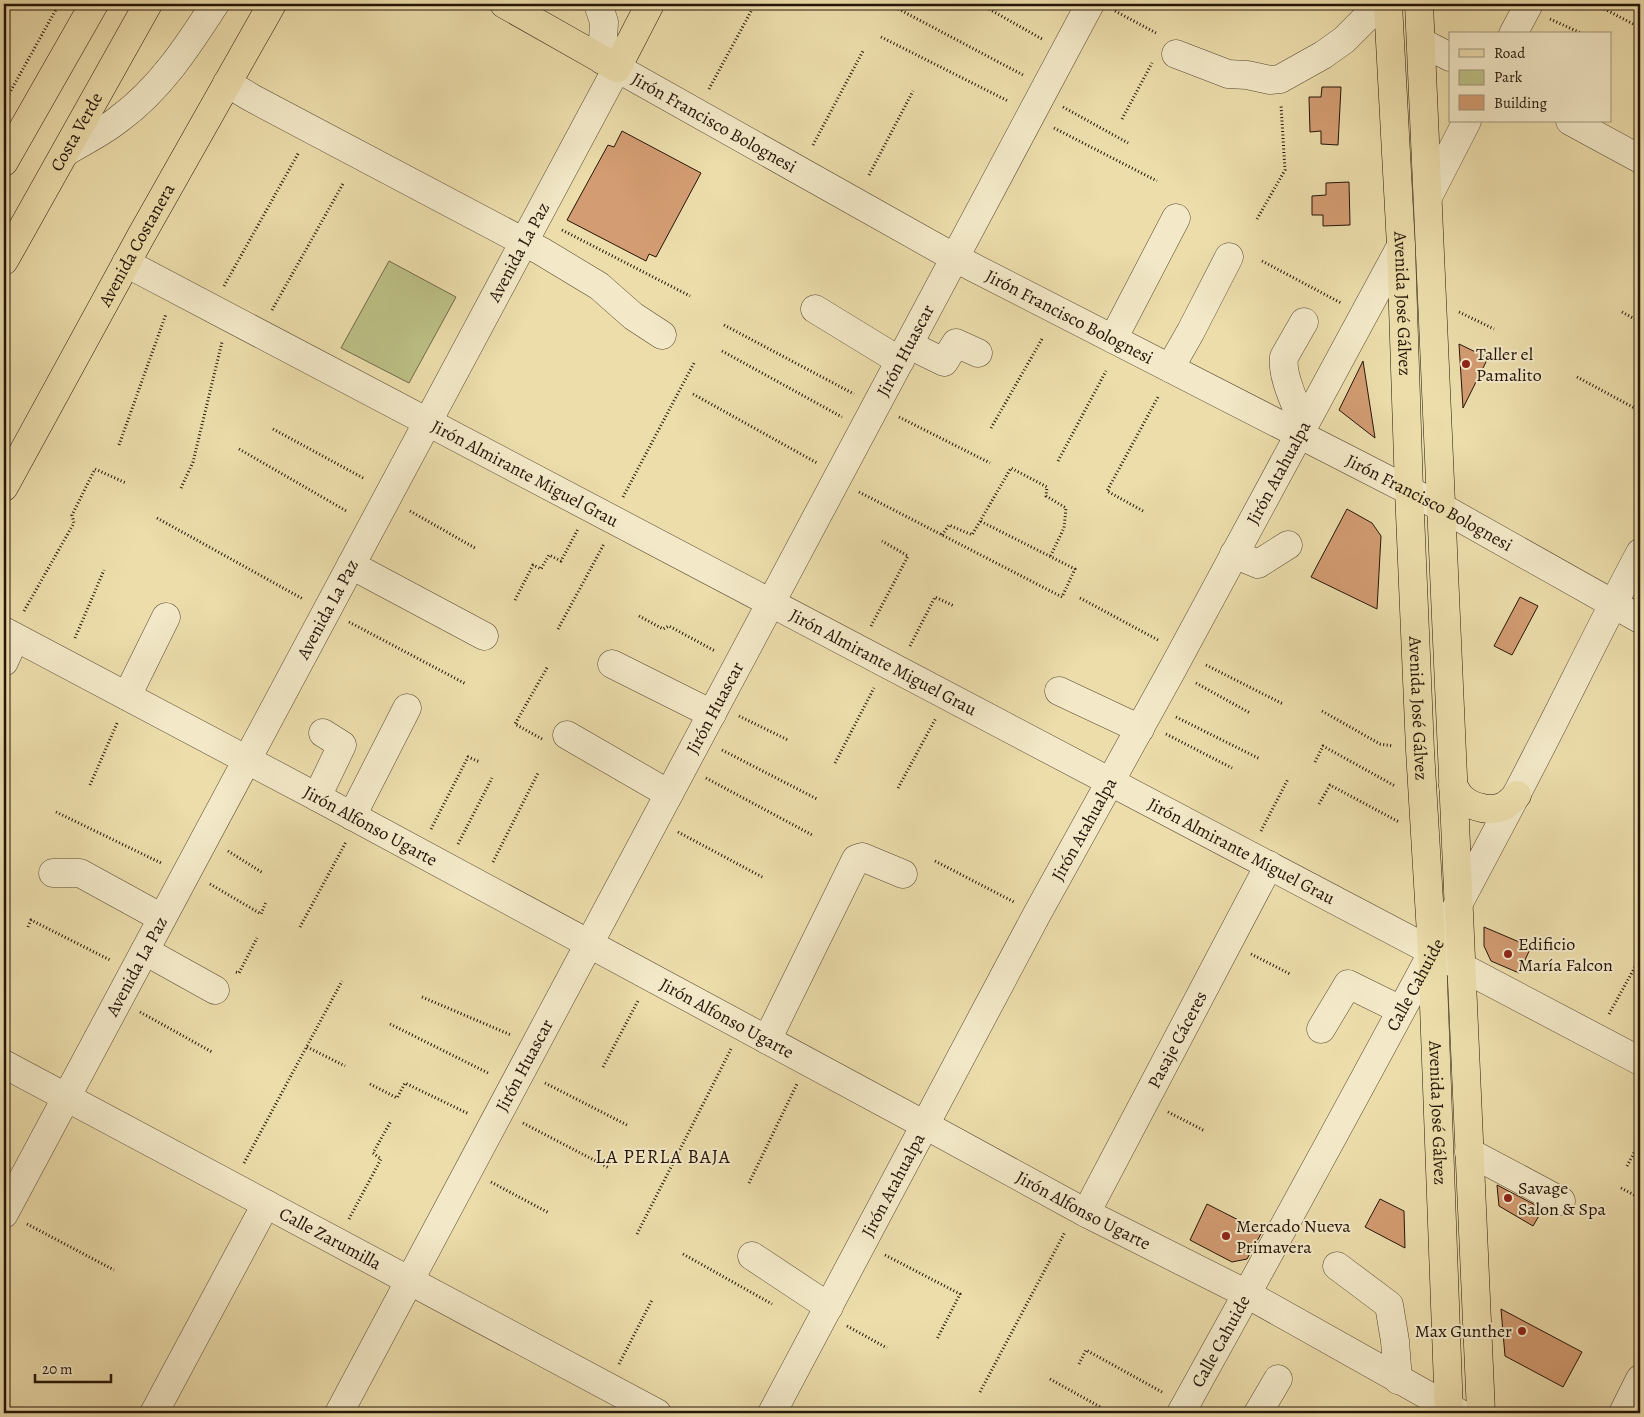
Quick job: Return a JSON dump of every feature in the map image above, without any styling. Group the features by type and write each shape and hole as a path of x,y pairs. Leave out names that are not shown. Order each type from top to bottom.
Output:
{"main road":[{"path":"4,162 94,4"},
{"name":"Costa Verde","path":"4,261 148,4"},
{"name":"Avenida Costanera","path":"4,487 126,263 272,4"},
{"name":"Jirón Francisco Bolognesi","path":"504,4 610,64"},
{"name":"Avenida La Paz","path":"610,64 650,4"},
{"name":"Avenida José Gálvez","path":"1419,4 1480,1413"},
{"name":"Avenida José Gálvez","path":"1374,11 1401,246 1420,750 1432,951 1439,1409"},
{"path":"1453,786 1468,803 1480,808 1490,809 1507,805 1517,795"}],"street":[{"path":"66,152 119,120 146,95 190,42 214,4"},
{"path":"598,4 604,22 610,64"},
{"name":"Jirón Huascar","path":"339,1413 1044,91 1065,52 1095,5"},
{"path":"1514,32 1528,6"},
{"path":"1164,59 1228,74 1246,75 1270,80 1280,79 1323,55 1344,40 1374,11"},
{"path":"1421,42 1449,56"},
{"name":"Avenida La Paz","path":"14,1218 66,1098 524,242 610,64"},
{"name":"Jirón Francisco Bolognesi","path":"610,64 955,258 1170,368 1301,430 1640,619"},
{"path":"227,83 524,242 599,286 633,316 662,336"},
{"path":"1428,197 1466,122"},
{"path":"1572,122 1640,158"},
{"path":"1113,339 1176,218"},
{"name":"Jirón Atahualpa","path":"772,1413 1037,914 1111,782 1401,246"},
{"path":"1170,368 1229,257"},
{"name":"Jirón Almirante Miguel Grau","path":"126,263 1640,1060"},
{"path":"815,309 904,353 944,362 956,343 978,354"},
{"path":"1301,430 1283,363 1284,357 1304,322"},
{"path":"1234,554 1258,564 1288,545"},
{"name":"Calle Cahuide","path":"1183,1409 1517,795 1612,604 1640,553"},
{"path":"351,565 484,636"},
{"path":"128,697 166,617"},
{"name":"Jirón Alfonso Ugarte","path":"8,641 64,664 128,697 926,1125 1082,1211 1247,1294 1398,1380 1439,1409"},
{"path":"612,664 714,709"},
{"path":"1059,690 1145,719"},
{"path":"355,818 407,708"},
{"path":"317,797 342,745 323,734"},
{"path":"567,735 669,794"},
{"path":"766,1040 856,859 862,857 903,874"},
{"name":"Pasaje Cáceres","path":"1082,1211 1144,1101 1228,942 1259,860"},
{"path":"53,872 80,873 162,918"},
{"path":"145,951 223,980"},
{"path":"1321,1028 1348,984 1401,1010"},
{"name":"Calle Zarumilla","path":"4,1064 657,1413"},
{"path":"1469,1152 1562,1201"},
{"path":"154,1413 266,1204"},
{"path":"752,1256 827,1310"},
{"path":"1337,1266 1389,1305 1395,1341 1398,1380"},
{"path":"1258,1413 1278,1379"},
{"path":"1622,1413 1640,1380"}],"path":[{"path":"4,104 59,4"},
{"path":"708,90 755,4"},
{"path":"888,4 1044,91 1128,143"},
{"path":"980,4 1065,52"},
{"path":"1595,4 1639,27"},
{"path":"1095,5 1173,42 1164,59 1122,120"},
{"path":"1528,6 1578,32"},
{"path":"813,145 863,51"},
{"path":"1257,219 1285,170 1280,79"},
{"path":"869,175 913,91"},
{"path":"181,488 192,462 220,313 312,130"},
{"path":"259,333 344,182"},
{"path":"554,226 690,296"},
{"path":"1262,261 1364,315"},
{"path":"118,445 175,289"},
{"path":"1432,299 1494,329"},
{"path":"1622,312 1640,322"},
{"path":"724,325 870,417"},
{"path":"992,428 1042,339"},
{"path":"722,351 870,417 990,463"},
{"path":"558,629 606,516 694,363"},
{"path":"1058,461 1106,371"},
{"path":"1577,377 1640,411"},
{"path":"693,394 837,478 1062,597 1075,569 980,521"},
{"path":"1144,511 1107,491 1158,397"},
{"path":"274,429 365,479"},
{"path":"239,448 348,512"},
{"path":"942,535 949,525 972,535 1011,468 1048,487 1046,496 1066,508 1064,528 1050,557"},
{"path":"8,641 74,524 72,515 96,470 126,483"},
{"path":"406,508 475,548"},
{"path":"515,600 533,565 542,569 549,555 561,561 606,516"},
{"path":"157,518 303,599"},
{"path":"858,649 908,556 882,541"},
{"path":"64,664 104,570"},
{"path":"835,763 935,597 954,606"},
{"path":"1080,598 1176,661 1250,713"},
{"path":"639,616 663,629 669,626 738,664"},
{"path":"344,619 466,684"},
{"path":"1176,661 1283,704"},
{"path":"898,788 948,696"},
{"path":"90,785 128,697"},
{"path":"714,709 788,740"},
{"path":"1322,712 1380,744 1420,750"},
{"path":"1145,719 1260,759"},
{"path":"1145,719 1232,768"},
{"path":"699,738 816,799"},
{"path":"1315,762 1323,746 1423,801"},
{"path":"419,853 468,757 480,762"},
{"path":"684,766 814,836"},
{"path":"481,886 538,773"},
{"path":"446,867 492,778"},
{"path":"1259,860 1288,778"},
{"path":"1319,804 1330,785 1426,837"},
{"path":"56,812 163,864"},
{"path":"300,927 355,818"},
{"path":"656,819 764,878"},
{"path":"221,847 263,873"},
{"path":"935,861 1037,914"},
{"path":"203,881 261,914 266,902"},
{"path":"28,927 31,920 114,962"},
{"path":"223,980 239,973 257,938"},
{"path":"1228,942 1290,974"},
{"path":"1596,1038 1640,958"},
{"path":"603,1067 650,977"},
{"path":"232,1186 342,981"},
{"path":"422,997 535,1046"},
{"path":"136,1010 212,1052"},
{"path":"390,1024 629,1126"},
{"path":"637,1234 743,1027"},
{"path":"307,1047 345,1066"},
{"path":"749,1183 808,1062"},
{"path":"370,1084 397,1098 405,1083 496,1118 609,1168"},
{"path":"1144,1101 1205,1131"},
{"path":"337,1242 381,1160 373,1153 391,1121"},
{"path":"1627,1166 1640,1142"},
{"path":"468,1170 550,1213"},
{"path":"1621,1188 1640,1198"},
{"path":"980,1392 1082,1211"},
{"path":"14,1218 114,1270"},
{"path":"862,1243 960,1294 937,1339"},
{"path":"683,1254 775,1305"},
{"path":"608,1386 652,1300"},
{"path":"827,1310 887,1348"},
{"path":"1079,1364 1086,1350 1183,1409"},
{"path":"1050,1379 1111,1413"}],"green space":[{"path":"389,261 456,297 409,383 341,348"}],"building":[{"path":"1322,87 1341,87 1338,145 1321,144 1321,131 1310,132 1309,97 1321,97"},
{"path":"622,131 701,173 656,257 649,254 646,261 567,220 608,145 614,147"},
{"path":"1349,182 1350,225 1323,226 1323,215 1312,215 1312,196 1326,195 1326,183"},
{"path":"1459,344 1488,358 1463,408"},
{"path":"1363,361 1375,438 1339,410"},
{"path":"1347,509 1372,523 1381,536 1377,609 1311,577"},
{"path":"1520,597 1538,606 1512,655 1494,646"},
{"name":"Edificio María Falcon","path":"1484,927 1531,947 1519,973 1491,961 1484,946"},
{"path":"1497,1185 1543,1209 1533,1226 1499,1206"},
{"path":"1380,1199 1404,1211 1405,1248 1365,1227"},
{"name":"Mercado Nueva Primavera","path":"1207,1204 1262,1232 1247,1259 1232,1262 1190,1240"},
{"name":"Max Gunther","path":"1501,1309 1582,1352 1563,1387 1505,1356"}],"place":[{"name":"Taller el Pamalito","path":"1466,364"},
{"name":"Edificio María Falcon","path":"1508,954"},
{"name":"Savage Salon & Spa","path":"1508,1198"},
{"name":"Mercado Nueva Primavera","path":"1226,1236"},
{"name":"Max Gunther","path":"1522,1331"}],"district":[{"name":"LA PERLA BAJA","path":"663,1157"}]}
